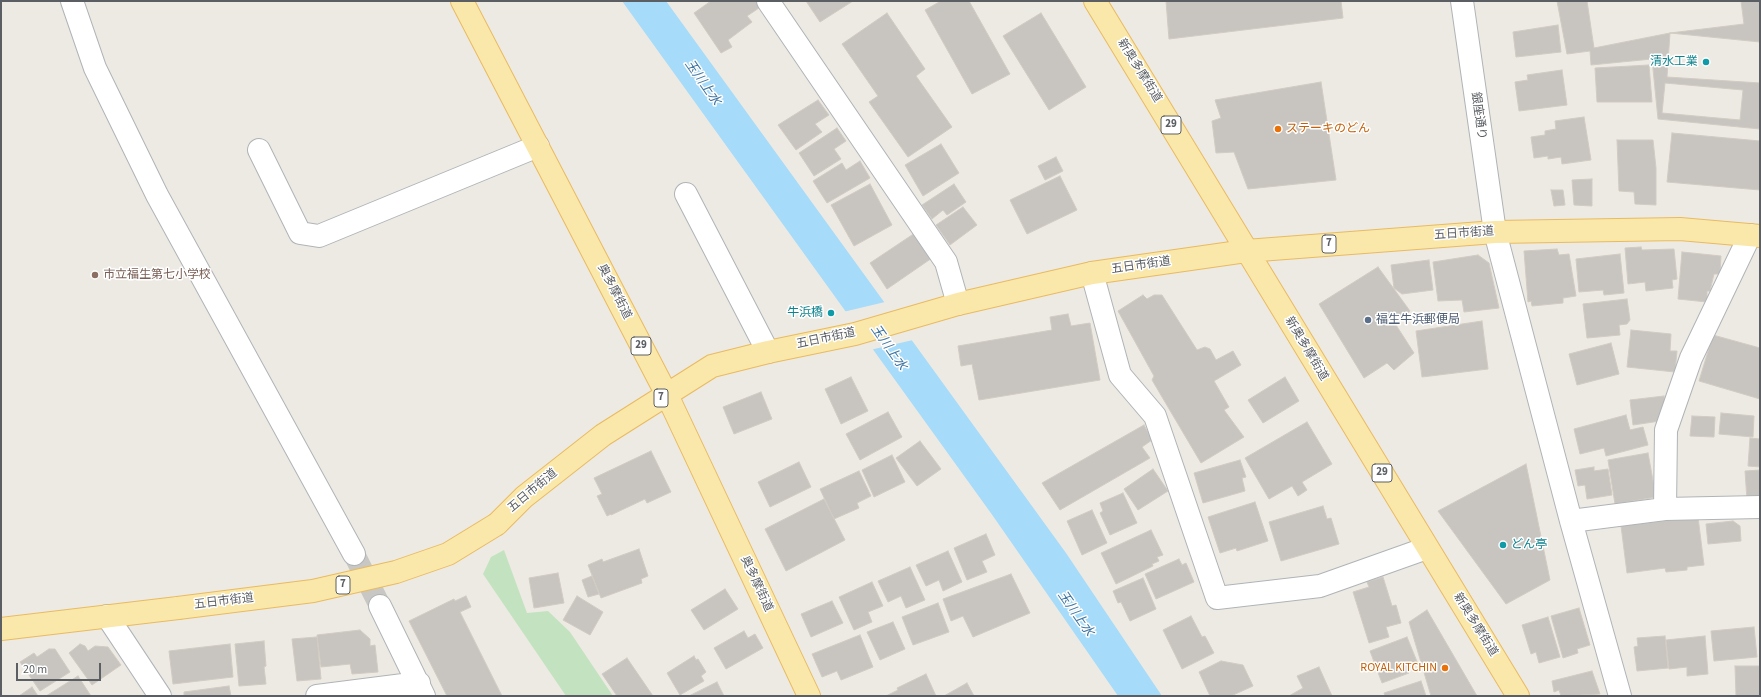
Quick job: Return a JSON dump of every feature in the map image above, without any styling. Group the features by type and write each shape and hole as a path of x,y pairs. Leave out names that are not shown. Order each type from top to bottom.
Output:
{"main road":[{"name":"奥多摩街道","path":"462,1 667,395 808,696"},
{"name":"新奥多摩街道","path":"1095,1 1518,696"},
{"name":"五日市街道","path":"1,629 313,591 396,572 448,554 497,524 524,497 603,435 712,366 768,352 855,334 958,304 1092,273 1246,251 1495,232 1680,229 1755,235"}],"street":[{"path":"72,1 95,68 157,196 354,554"},
{"path":"768,1 946,262 958,304"},
{"name":"銀座通り","path":"1462,1 1495,232 1571,521 1620,696"},
{"path":"259,150 300,233 319,236 538,146"},
{"path":"686,194 768,352"},
{"path":"1665,509 1666,430 1691,358 1755,235"},
{"path":"1092,273 1120,374 1155,416 1217,598 1320,586 1427,548"},
{"path":"1571,521 1665,509 1760,507"},
{"path":"317,696 421,690 380,606"},
{"path":"107,616 160,696"}],"green space":[{"path":"504,550 527,613 548,611 570,632 613,696 566,696 483,574 491,557"}],"water":[{"name":"玉川上水","path":"622,1 666,1 1066,553 1162,696 1118,696 993,516"}],"pier":[{"name":"牛浜橋","path":"885,302 913,340 870,350 843,312"}],"building":[{"path":"711,1 758,1 762,6 747,16 752,22 728,40 732,47 721,53 694,13"},
{"path":"806,1 853,1 820,22"},
{"path":"941,1 969,1 1010,74 972,94 925,10"},
{"path":"1166,1 1341,1 1343,18 1169,39"},
{"name":"清水工業","path":"1557,1 1760,1 1760,129 1658,119 1652,59 1591,65 1590,51 1567,54"},
{"path":"1587,1 1741,1 1744,24 1670,33 1594,48"},
{"path":"887,13 925,69 916,76 952,127 908,157 869,102 878,96 842,44"},
{"path":"1041,13 1086,87 1049,110 1003,36"},
{"path":"1558,25 1561,52 1516,57 1513,32"},
{"path":"1670,33 1760,42 1760,83 1667,77"},
{"path":"1649,65 1652,102 1597,102 1595,68"},
{"path":"1562,70 1567,105 1519,111 1515,82 1528,80 1527,75"},
{"path":"1321,82 1336,180 1248,189 1234,152 1216,153 1212,121 1221,118 1215,100"},
{"path":"1665,83 1743,90 1740,120 1662,113"},
{"path":"818,100 829,115 815,124 822,132 796,150 778,125"},
{"path":"1584,117 1591,160 1562,164 1561,157 1548,159 1548,156 1534,158 1531,137 1545,135 1545,131 1556,129 1555,121"},
{"path":"837,128 846,141 834,149 841,159 814,176 799,153"},
{"path":"1672,133 1760,141 1760,190 1667,182"},
{"path":"1617,140 1653,140 1656,168 1656,205 1635,204 1634,192 1619,191"},
{"path":"941,144 959,173 923,196 905,165"},
{"path":"1056,157 1063,171 1045,180 1038,166"},
{"path":"860,161 870,178 827,203 813,181 842,163 846,170"},
{"path":"1060,176 1077,210 1027,234 1010,200"},
{"path":"1592,179 1592,206 1574,205 1572,180"},
{"path":"870,184 892,225 854,246 831,205"},
{"path":"954,184 966,202 947,215 943,210 932,219 922,205"},
{"path":"1551,190 1563,190 1565,205 1554,206"},
{"path":"963,207 977,225 950,245 936,225"},
{"path":"915,233 932,258 887,289 870,263"},
{"path":"1641,247 1642,250 1674,249 1677,279 1672,280 1673,288 1646,291 1645,282 1628,284 1625,248"},
{"path":"1557,249 1559,255 1569,254 1576,296 1563,298 1563,303 1532,306 1531,301 1528,302 1524,251"},
{"path":"1682,252 1721,256 1720,274 1714,274 1710,291 1707,291 1707,302 1678,299"},
{"path":"1620,254 1624,293 1604,295 1603,290 1579,292 1576,259"},
{"path":"1478,255 1489,263 1499,308 1464,312 1462,300 1438,301 1433,262"},
{"path":"1429,260 1433,290 1402,294 1394,288 1391,265"},
{"path":"1378,267 1410,311 1396,325 1414,353 1394,370 1387,363 1364,378 1319,304"},
{"path":"1143,295 1147,299 1154,295 1162,295 1197,350 1205,347 1210,349 1216,360 1233,351 1241,365 1214,381 1229,407 1224,410 1244,437 1201,463 1152,380 1154,376 1118,311"},
{"path":"1627,299 1630,320 1627,324 1619,325 1620,335 1587,338 1583,304"},
{"path":"1068,314 1071,326 1090,323 1100,380 979,400 972,364 961,366 958,346 1052,330 1050,317"},
{"path":"1482,321 1488,369 1422,377 1416,331"},
{"path":"1631,330 1671,334 1670,351 1677,351 1675,372 1627,367"},
{"path":"1713,335 1760,348 1760,399 1699,381"},
{"path":"1611,343 1619,374 1577,385 1569,354"},
{"path":"851,377 868,411 841,424 825,389"},
{"path":"1285,377 1299,401 1263,423 1248,400"},
{"path":"761,392 772,419 734,434 723,407"},
{"path":"1664,396 1667,420 1633,425 1630,400"},
{"path":"888,412 902,437 860,460 846,434"},
{"path":"1721,413 1754,416 1753,437 1719,434"},
{"path":"1626,415 1630,430 1643,427 1648,445 1606,456 1604,448 1580,454 1574,429"},
{"path":"1692,416 1715,417 1714,437 1690,436"},
{"path":"1307,422 1332,464 1302,482 1307,490 1298,496 1292,486 1269,499 1245,458"},
{"path":"1144,425 1152,440 1142,447 1150,458 1060,510 1042,483"},
{"path":"1750,438 1760,439 1760,467 1748,466"},
{"path":"920,441 941,469 917,486 896,458"},
{"path":"651,451 671,492 647,503 645,499 607,516 597,496 602,494 594,478"},
{"path":"1648,453 1656,497 1615,504 1608,460"},
{"path":"892,455 905,482 874,497 862,470"},
{"path":"1240,460 1246,477 1242,478 1245,491 1203,503 1194,473"},
{"path":"799,462 811,487 770,507 758,482"},
{"name":"どん亭","path":"1526,464 1550,580 1506,604 1438,511"},
{"path":"1594,467 1594,471 1608,469 1612,495 1587,499 1585,485 1578,486 1575,470"},
{"path":"1153,469 1168,491 1138,510 1124,489"},
{"path":"1760,470 1760,500 1747,500 1745,471"},
{"path":"859,471 871,496 857,503 859,508 834,519 820,489"},
{"path":"1123,493 1137,523 1110,535 1100,513 1103,511 1100,503"},
{"path":"824,499 845,540 786,571 765,529"},
{"path":"1255,502 1268,541 1237,551 1236,548 1220,553 1208,517"},
{"path":"1323,506 1327,519 1331,518 1339,544 1281,561 1269,522"},
{"path":"1092,510 1107,543 1082,555 1067,521"},
{"path":"1698,517 1704,565 1687,567 1687,570 1666,572 1665,568 1627,573 1621,526"},
{"path":"1733,521 1740,526 1741,541 1708,544 1706,524"},
{"path":"1151,530 1163,555 1157,557 1159,561 1152,564 1153,566 1116,584 1101,553"},
{"path":"986,534 995,555 982,561 987,572 967,580 954,548"},
{"path":"639,549 648,576 641,579 642,583 601,598 588,565 602,559 603,562"},
{"path":"948,551 962,582 943,591 939,580 926,586 916,565"},
{"path":"1179,559 1182,565 1186,563 1194,582 1156,599 1145,574"},
{"path":"910,567 925,600 906,608 901,596 888,602 878,581"},
{"path":"558,573 564,603 534,608 529,578"},
{"path":"1011,574 1030,613 973,637 963,616 951,621 943,599"},
{"path":"592,576 599,594 588,597 582,580"},
{"path":"1383,577 1392,606 1396,605 1401,623 1386,627 1389,637 1369,643 1353,592 1369,587 1367,582"},
{"path":"1143,578 1156,609 1130,621 1121,602 1118,603 1113,591"},
{"path":"872,582 883,606 868,612 872,622 854,630 839,597"},
{"path":"725,589 738,609 704,630 691,610"},
{"path":"466,596 471,607 460,612 502,696 447,696 409,621 454,599 455,601"},
{"path":"577,596 603,612 590,635 563,620"},
{"path":"832,601 843,623 811,637 801,614"},
{"path":"938,603 949,632 913,645 902,617"},
{"path":"1579,608 1590,645 1577,649 1578,653 1563,658 1551,616"},
{"path":"1427,610 1477,696 1431,696 1409,622"},
{"path":"1191,616 1202,637 1205,636 1214,653 1182,669 1163,630"},
{"path":"1548,617 1560,657 1539,663 1536,652 1531,654 1522,625"},
{"path":"893,622 905,649 880,660 867,632"},
{"path":"1754,627 1757,657 1714,661 1711,631"},
{"path":"360,630 370,639 370,646 375,645 378,672 352,674 350,664 321,667 317,635"},
{"path":"744,631 748,638 755,634 763,648 726,669 714,648"},
{"path":"860,635 873,667 841,680 837,671 822,677 812,654"},
{"path":"1665,636 1668,668 1637,671 1634,647 1638,646 1637,638"},
{"path":"1705,636 1708,674 1687,676 1687,667 1669,669 1666,640"},
{"path":"317,637 321,679 297,681 292,639"},
{"path":"1407,637 1418,664 1407,669 1409,673 1382,683 1370,651"},
{"path":"264,641 266,666 264,667 266,684 239,686 235,644"},
{"path":"80,644 85,646 88,651 95,646 108,647 121,665 92,685 69,653"},
{"path":"230,644 233,677 173,684 169,651"},
{"path":"49,649 55,649 70,672 40,691 20,662 34,653 37,657"},
{"path":"694,656 696,660 698,659 706,672 701,676 704,681 680,695 667,673"},
{"path":"627,658 653,696 617,696 602,674"},
{"path":"1221,661 1243,665 1253,686 1231,696 1210,696 1199,672"},
{"path":"1735,666 1760,666 1760,696 1736,696"},
{"path":"1319,667 1332,696 1289,696 1303,688 1297,676"},
{"path":"1592,671 1600,694 1561,696 1559,690 1554,692 1552,681"},
{"path":"926,674 936,696 886,696 898,690 897,688"},
{"path":"78,676 91,696 46,696"},
{"path":"1421,681 1426,696 1385,696 1384,693"},
{"path":"717,682 724,696 689,696"},
{"path":"967,683 974,696 944,696"},
{"path":"229,686 231,696 184,696 184,692"},
{"path":"32,687 38,696 19,696"}],"tunnel":[{"path":"354,554 380,606"}],"place":[{"name":"清水工業","path":"1706,62"},
{"name":"ステーキのどん","path":"1278,129"},
{"name":"市立福生第七小学校","path":"95,275"},
{"name":"牛浜橋","path":"831,313"},
{"name":"福生牛浜郵便局","path":"1368,320"},
{"name":"どん亭","path":"1503,545"},
{"name":"ROYAL KITCHIN","path":"1445,668"}]}
